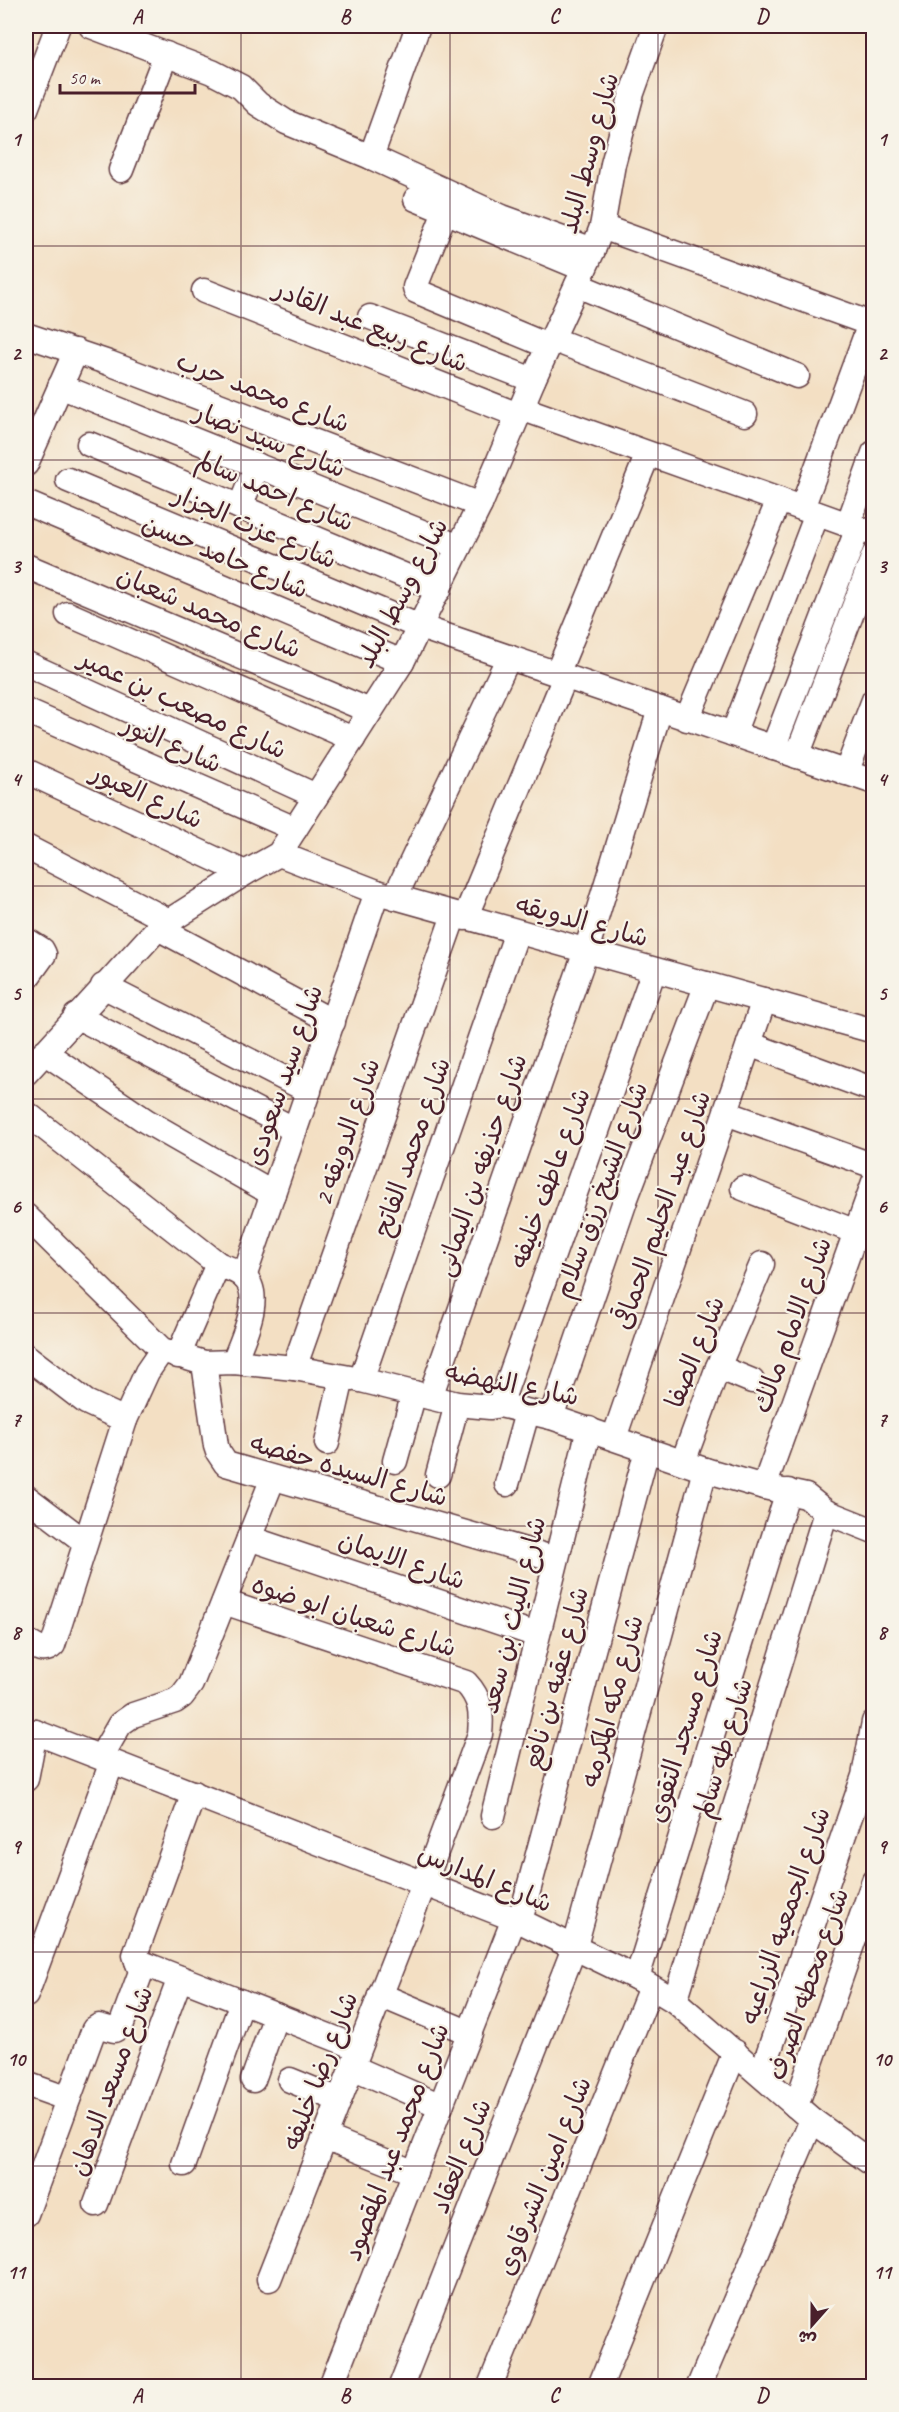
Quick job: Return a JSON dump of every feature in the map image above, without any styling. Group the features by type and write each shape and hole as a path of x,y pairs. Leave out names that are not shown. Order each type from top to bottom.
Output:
{"street":[{"path":"26,109 58,26"},
{"path":"91,26 212,72 241,87 258,104 286,122 371,157 502,217 584,268"},
{"path":"371,157 418,26"},
{"name":"شارع وسط البلد","path":"26,1073 103,986 164,925 244,873 279,854 402,662 480,505 519,411 602,227 613,164 632,93 656,26"},
{"path":"121,170 166,54"},
{"path":"416,199 584,268 797,376"},
{"path":"445,212 415,287 417,292 745,414"},
{"path":"602,227 872,324 733,734"},
{"name":"شارع ربيع عبد القادر","path":"204,291 519,411 860,529"},
{"path":"370,317 533,380"},
{"name":"شارع محمد حرب","path":"26,335 75,351 480,505"},
{"path":"26,464 75,351"},
{"name":"شارع سيد نصار","path":"60,386 459,547"},
{"name":"شارع احمد سالم","path":"89,444 439,590"},
{"path":"773,748 860,529 873,453"},
{"name":"شارع الدويقه 2","path":"294,1368 460,916 561,676 648,454"},
{"path":"240,507 257,465"},
{"name":"شارع عزت الجزار","path":"68,480 420,627 873,782"},
{"path":"687,719 778,500"},
{"name":"شارع حامد حسن","path":"26,503 402,662"},
{"path":"797,756 873,555"},
{"name":"شارع محمد شعبان","path":"26,566 370,711"},
{"path":"68,614 353,739"},
{"name":"شارع سيد سعودى","path":"244,1277 333,1022 386,895 509,657"},
{"name":"شارع مصعب بن عمير","path":"27,664 316,796"},
{"path":"846,773 873,700"},
{"name":"شارع حذيفه بن اليمانى","path":"395,1461 422,1395 586,951 660,710"},
{"name":"شارع النور","path":"26,711 295,829"},
{"name":"شارع العبور","path":"26,771 244,873"},
{"path":"26,847 333,1022"},
{"name":"شارع الدويقه","path":"279,854 386,895 873,1031"},
{"name":"شارع محمد الفاتح","path":"327,1443 516,932"},
{"path":"26,940 45,954 26,979"},
{"name":"شارع عاطف خليفه","path":"500,1405 654,970"},
{"name":"شارع الشيخ رزق سلام","path":"551,1417 626,1198 707,984"},
{"path":"103,986 309,1091"},
{"name":"شارع عبد الحليم الحماقى","path":"614,1438 764,1000"},
{"path":"76,1016 295,1130"},
{"path":"749,1044 873,1090"},
{"path":"44,1052 146,1121 273,1194"},
{"path":"26,1113 219,1264 244,1277 250,1284 254,1300 234,1362"},
{"path":"726,1113 873,1166"},
{"name":"شارع الامام مالك","path":"764,1487 873,1182"},
{"path":"743,1188 856,1232"},
{"path":"26,1216 170,1353"},
{"path":"26,1641 44,1650 53,1645 125,1420 147,1372 170,1353 219,1264"},
{"name":"شارع الصفا","path":"694,1466 718,1367 762,1264"},
{"name":"شارع النهضه","path":"170,1353 204,1363 234,1362 294,1368 457,1404 483,1407 500,1405 551,1417 694,1466 764,1487 806,1496 826,1512 873,1531"},
{"path":"26,1356 86,1402 125,1420"},
{"name":"شارع السيده حفصه","path":"204,1363 218,1452 226,1464 556,1559"},
{"path":"718,1367 752,1381"},
{"path":"438,1474 457,1404"},
{"path":"507,1484 527,1413"},
{"name":"شارع الليث بن سعد","path":"493,1816 589,1429"},
{"name":"شارع عقبه بن نافع","path":"517,1920 647,1450"},
{"name":"شارع مكه المكرمه","path":"575,1946 694,1466"},
{"path":"26,1995 120,1724 133,1715 175,1701 191,1684 273,1478"},
{"name":"شارع مسجد التقوى","path":"644,1982 788,1491"},
{"path":"26,1497 85,1542"},
{"name":"شارع طه سالم","path":"675,2001 826,1512"},
{"name":"شارع الايمان","path":"249,1538 537,1635"},
{"name":"شارع شعبان ابو ضوه","path":"224,1602 466,1683"},
{"name":"شارع رضا خليفه","path":"269,2279 424,1884 480,1734 482,1717 480,1704 475,1693 466,1683"},
{"name":"شارع الجمعيه الزراعيه","path":"761,2075 864,1776 873,1722"},
{"path":"26,1779 30,1732"},
{"name":"شارع المدارس","path":"30,1732 194,1793 517,1920 575,1946 675,2001 804,2113 872,2159"},
{"path":"26,2214 94,2028 99,2026 114,2030 121,2026 141,1972 135,1955 194,1793"},
{"name":"شارع محطه الصرف","path":"699,2386 804,2113 873,1881"},
{"name":"شارع محمد عبد المقصود","path":"331,2386 517,1920"},
{"name":"شارع العقاد","path":"401,2386 575,1946"},
{"path":"136,1961 276,2015 441,2106"},
{"name":"شارع مسعد الدهان","path":"96,2204 180,1978"},
{"name":"شارع امين الشرقاوى","path":"490,2386 644,1982"},
{"path":"380,1995 470,2033"},
{"path":"184,2164 242,2002"},
{"path":"252,2080 276,2015"},
{"path":"600,2386 735,2052"},
{"path":"290,2080 339,2100"},
{"path":"26,2084 68,2099"},
{"path":"325,2137 415,2174"}]}
